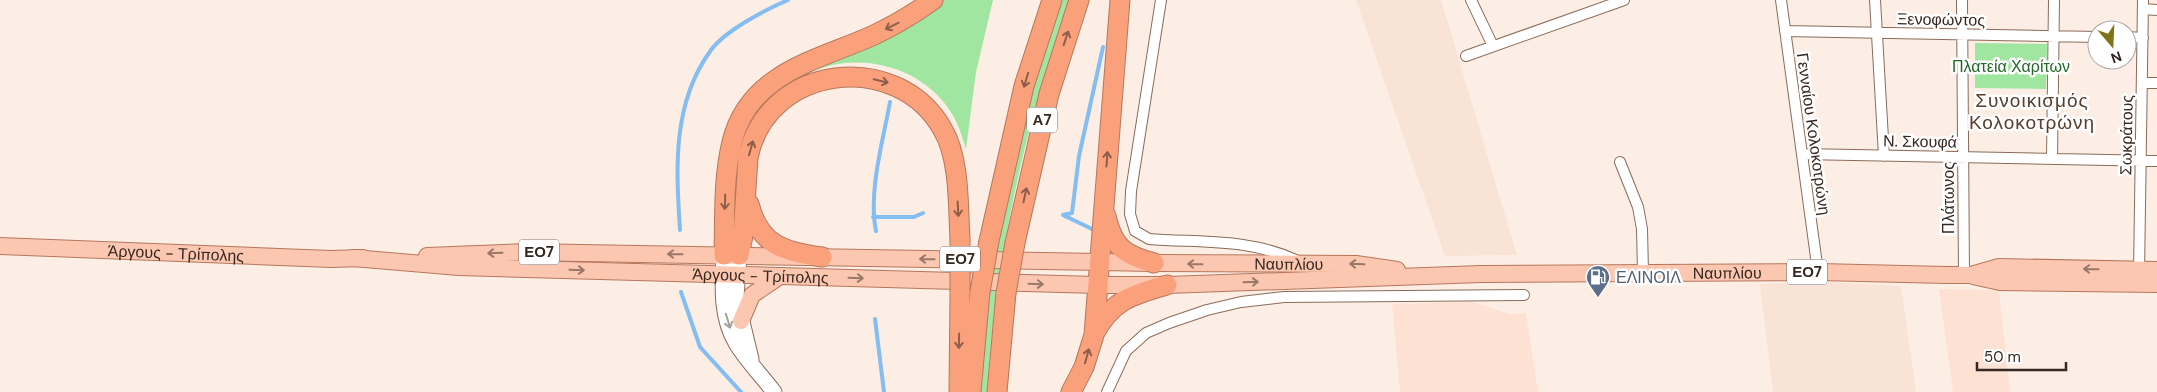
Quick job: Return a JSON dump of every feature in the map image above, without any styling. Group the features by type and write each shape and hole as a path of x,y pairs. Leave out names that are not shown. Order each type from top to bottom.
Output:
{"highway":[{"path":"731,255 725,187 732,141 750,103 762,89 793,69 874,34 898,22 933,0"},
{"name":"Α7","path":"971,392 980,292 989,241 1024,86 1052,0"},
{"name":"Α7","path":"997,392 1006,293 1015,243 1049,94 1079,0"},
{"path":"1094,335 1098,261 1104,208 1120,0"},
{"path":"731,255 743,236 750,147 761,123 780,102 807,85 821,80 852,77 891,83 919,100 936,119 950,144 954,164 960,239 959,392"},
{"path":"746,196 756,226 772,244 791,251 822,257"},
{"path":"1104,208 1113,240 1120,248 1127,254 1154,263"},
{"path":"1071,392 1084,367 1094,335 1105,315 1117,303 1167,285"}],"main road":[{"name":"Άργους - Τρίπολης","path":"0,246 354,258 459,267 1097,285 1167,285"},
{"name":"Άργους - Τρίπολης","path":"354,258 526,252 1154,263"},
{"path":"731,255 731,274 752,362"},
{"name":"Ναυπλίου","path":"1154,263 1370,265 1423,275"},
{"name":"Ναυπλίου","path":"1167,285 1423,275 1643,272 1818,272 1968,275 2000,282 2139,277 2157,270"},
{"path":"731,274 722,294 731,330 736,342 774,392"},
{"path":"741,321 752,296 780,276"},
{"name":"Ναυπλίου","path":"2139,277 2157,284"}],"street":[{"path":"1161,0 1131,191 1130,214 1135,231 1149,239 1257,246 1278,251 1306,264"},
{"path":"1471,0 1493,46"},
{"path":"1466,56 1624,0"},
{"name":"Γενναίου Κολοκοτρώνη","path":"1781,0 1818,272"},
{"path":"1875,0 1884,156"},
{"name":"Πλάτωνος","path":"1962,0 1963,157 1968,275"},
{"path":"2052,159 2054,0"},
{"path":"2143,5 2157,10"},
{"name":"Σωκράτους","path":"2139,277 2143,5"},
{"name":"Ξενοφώντος","path":"1785,31 2087,37"},
{"path":"2137,38 2143,38"},
{"path":"2142,83 2157,83"},
{"name":"Ν. Σκουφά","path":"1802,154 2157,161"},
{"path":"1620,162 1638,207 1642,229 1643,272"},
{"path":"1107,392 1126,351 1146,333 1168,323 1241,302 1284,297 1524,295"}],"shaded area":[{"path":"1356,0 1441,0 1517,255 1445,256"},
{"path":"1829,282 1901,286 1916,392 1773,392 1760,284"},
{"path":"1939,289 1999,290 2010,392 1953,392"},
{"path":"1472,302 1510,314 1526,313 1538,392 1400,392 1392,304"}],"green space":[{"path":"939,0 993,0 976,72 966,149 952,114 939,97 924,83 886,66 844,63 823,68 804,76 790,85 775,96 769,105 738,231 729,231 731,185 744,129 767,94"},
{"path":"1062,0 1069,0 1039,96 1014,193 997,292 987,392 980,392 990,293 998,242 1033,89"},
{"name":"Πλατεία Χαρίτων","path":"1975,43 2047,44 2046,89 1975,88"}],"waterway":[{"path":"680,230 679,137 689,92 698,70 711,50 726,35 757,15 788,0"},
{"path":"1063,215 1072,213 1079,156 1103,47"},
{"path":"876,231 874,216 875,183 890,102"},
{"path":"873,217 914,217 923,213"},
{"path":"1065,216 1092,229"},
{"path":"681,292 700,347 741,392"},
{"path":"875,319 884,392"}],"place":[{"name":"ΕΛΙΝΟΙΛ","path":"1598,298"}],"district":[{"name":"Συνοικισμός Κολοκοτρώνη","path":"2032,111"}]}
